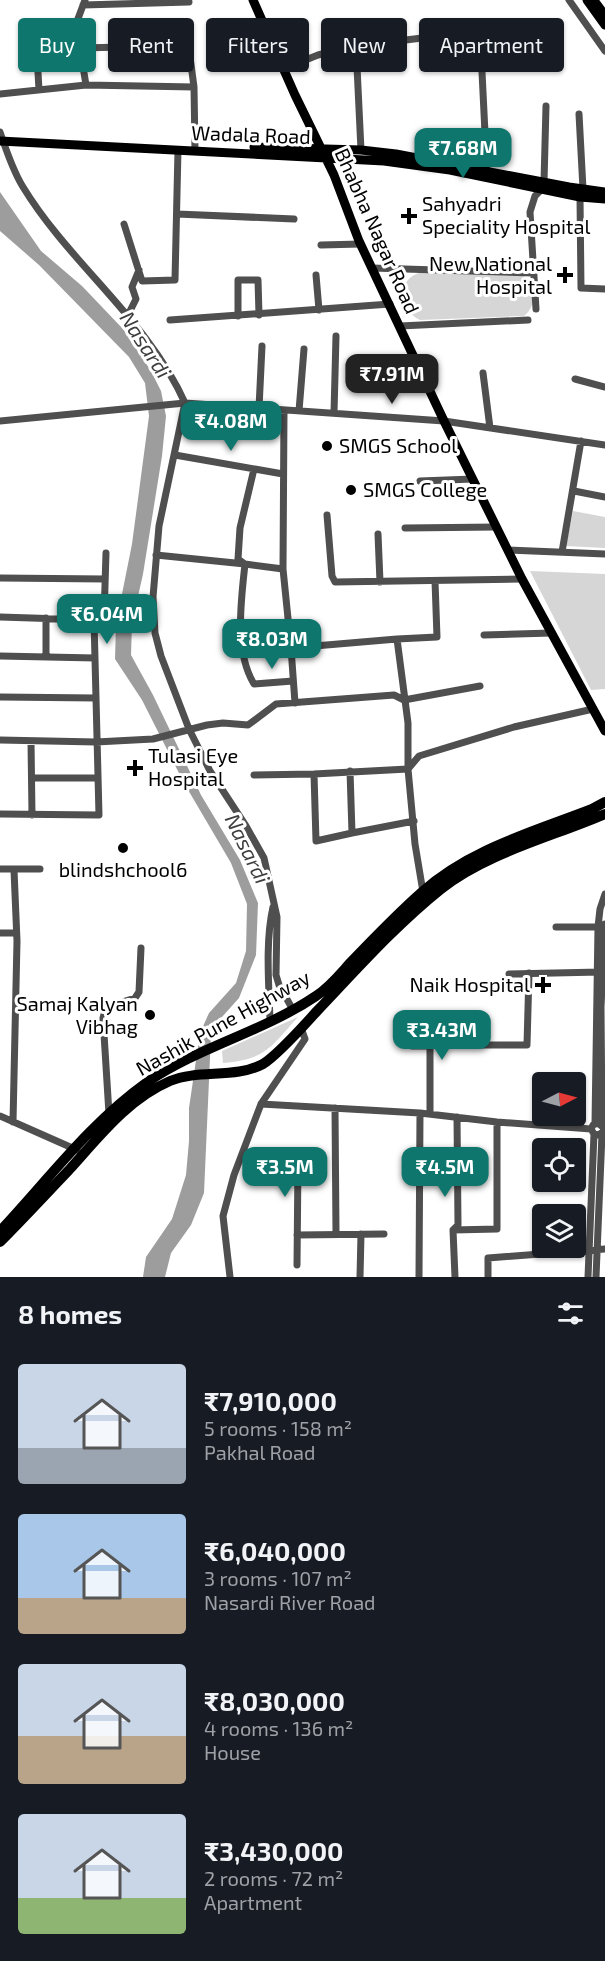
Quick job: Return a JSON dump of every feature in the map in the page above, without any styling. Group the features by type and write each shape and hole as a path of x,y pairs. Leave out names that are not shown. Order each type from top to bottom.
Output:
{"highway":[{"path":"593,0 605,16"},
{"name":"Nashik Pune Highway","path":"0,1242 109,1114 146,1083 174,1066 293,1010 316,996 331,984 392,920 425,896 462,862 493,847 605,802"},
{"path":"425,896 487,861 605,814"},
{"name":"Nashik Pune Highway","path":"0,1231 79,1151 149,1091 186,1076 246,1069 263,1064 407,919 425,896"}],"main road":[{"name":"Bhabha Nagar Road","path":"253,0 261,18"},
{"path":"587,0 605,25"},
{"name":"Bhabha Nagar Road","path":"284,72 334,175 372,267 444,421 522,579 605,731"},
{"name":"Wadala Road","path":"1,138 323,152 487,174"},
{"name":"Wadala Road","path":"1,138 178,150 195,147"},
{"name":"Wadala Road","path":"323,152 361,150 396,154 582,193 605,200"},
{"name":"Wadala Road","path":"582,193 605,192"}],"street":[{"path":"569,0 605,51"},
{"path":"78,18 84,3 189,2"},
{"path":"407,40 480,31 487,174"},
{"path":"38,72 39,90"},
{"path":"84,72 86,85"},
{"path":"192,72 195,147"},
{"path":"357,72 361,150"},
{"path":"0,94 86,85 194,87"},
{"path":"536,309 530,212 543,186 546,106"},
{"path":"579,114 582,193 581,288 605,289"},
{"path":"1,138 23,186 75,256 155,352 181,404 175,455 159,526 153,597 155,633 186,730 260,849 267,868 277,917 276,975 293,1010"},
{"path":"124,224 142,281 175,280 178,150"},
{"path":"177,214 294,219"},
{"path":"321,245 362,244"},
{"path":"372,267 534,273"},
{"path":"127,317 136,299 132,287 139,270"},
{"path":"315,275 319,310"},
{"path":"238,316 238,280 258,280 259,315"},
{"path":"170,320 390,304"},
{"path":"400,326 528,320"},
{"path":"334,413 336,336"},
{"path":"259,408 262,346"},
{"path":"299,411 304,349"},
{"path":"365,372 420,371"},
{"path":"483,373 490,428"},
{"path":"574,379 605,387"},
{"path":"0,421 181,404 444,421 605,445"},
{"path":"284,410 283,569 295,703"},
{"path":"562,552 581,441"},
{"path":"175,455 282,474"},
{"path":"245,564 238,559 240,528 254,469"},
{"path":"420,481 473,479"},
{"path":"574,491 605,497"},
{"path":"327,515 332,576 335,582 522,579"},
{"path":"405,528 496,527"},
{"path":"378,534 380,582"},
{"path":"508,550 605,554"},
{"path":"0,617 94,620 104,618 106,553"},
{"path":"156,555 283,569"},
{"path":"245,564 240,618 246,672 254,684 293,681"},
{"path":"0,578 105,579"},
{"path":"291,648 437,637 435,581"},
{"path":"46,618 46,657"},
{"path":"0,814 99,815 94,620"},
{"path":"484,635 552,633"},
{"path":"397,639 408,723 408,769 415,844 425,896"},
{"path":"0,656 95,658"},
{"path":"0,740 96,742 153,739 223,723 248,724 276,704 394,695 404,700 480,686"},
{"path":"0,697 96,698"},
{"path":"254,775 408,769 419,756 514,728 593,709"},
{"path":"31,741 32,815"},
{"path":"350,771 352,833"},
{"path":"314,774 316,841 414,821"},
{"path":"32,778 98,778"},
{"path":"0,869 39,869"},
{"path":"13,1122 16,933 14,870"},
{"path":"588,1277 592,1249 599,1129 598,1025 602,925 600,909 604,900"},
{"path":"270,1021 271,918 275,902"},
{"path":"556,927 602,925"},
{"path":"0,933 16,933"},
{"path":"109,1114 103,1018 106,1007 135,998 139,992 141,948"},
{"path":"509,974 599,972"},
{"path":"471,1045 527,1045 529,973"},
{"path":"230,1277 223,1216 234,1175 261,1104 305,1039 297,1032"},
{"path":"412,1046 430,1046 430,1114"},
{"path":"261,1104 420,1113 497,1122 599,1129"},
{"path":"335,1108 336,1234"},
{"path":"419,1277 420,1113"},
{"path":"0,1116 79,1151"},
{"path":"455,1277 453,1230 458,1225 457,1117"},
{"path":"453,1230 497,1229 497,1122"},
{"path":"297,1264 298,1162"},
{"path":"360,1277 361,1234"},
{"path":"297,1235 384,1234"},
{"path":"592,1249 596,1274 605,1271"},
{"path":"488,1277 488,1258 605,1249"}],"shaded area":[{"path":"0,192 41,251 82,286 123,329 151,371 161,391 166,416 162,456 143,574 132,623 131,655 201,795 240,860 258,903 256,955 239,998 222,1017 211,1035 204,1193 191,1225 171,1253 165,1277 143,1277 146,1257 172,1219 186,1175 189,1108 200,1033 209,1013 236,983 246,951 247,904 231,863 184,783 142,700 115,659 116,624 132,544 149,416 145,383 129,357 39,265 0,231"},
{"path":"422,272 524,276 531,285 533,302 524,316 420,320 407,309 402,294 407,281"},
{"path":"573,511 605,517 605,548 566,546"},
{"path":"530,571 605,574 605,689 591,690"},
{"path":"298,1017 281,1037 258,1055 223,1063 222,1051"}],"place":[{"name":"Sahyadri Speciality Hospital","path":"409,216"},
{"name":"New National Hospital","path":"565,275"},
{"name":"SMGS School","path":"327,446"},
{"name":"SMGS College","path":"351,490"},
{"name":"Tulasi Eye Hospital","path":"135,768"},
{"name":"blindshchool6","path":"123,848"},
{"name":"Naik Hospital","path":"543,985"},
{"name":"Samaj Kalyan Vibhag","path":"150,1015"}],"water label":[{"name":"Nasardi","path":"145,345"},
{"name":"Nasardi","path":"247,849"}]}
